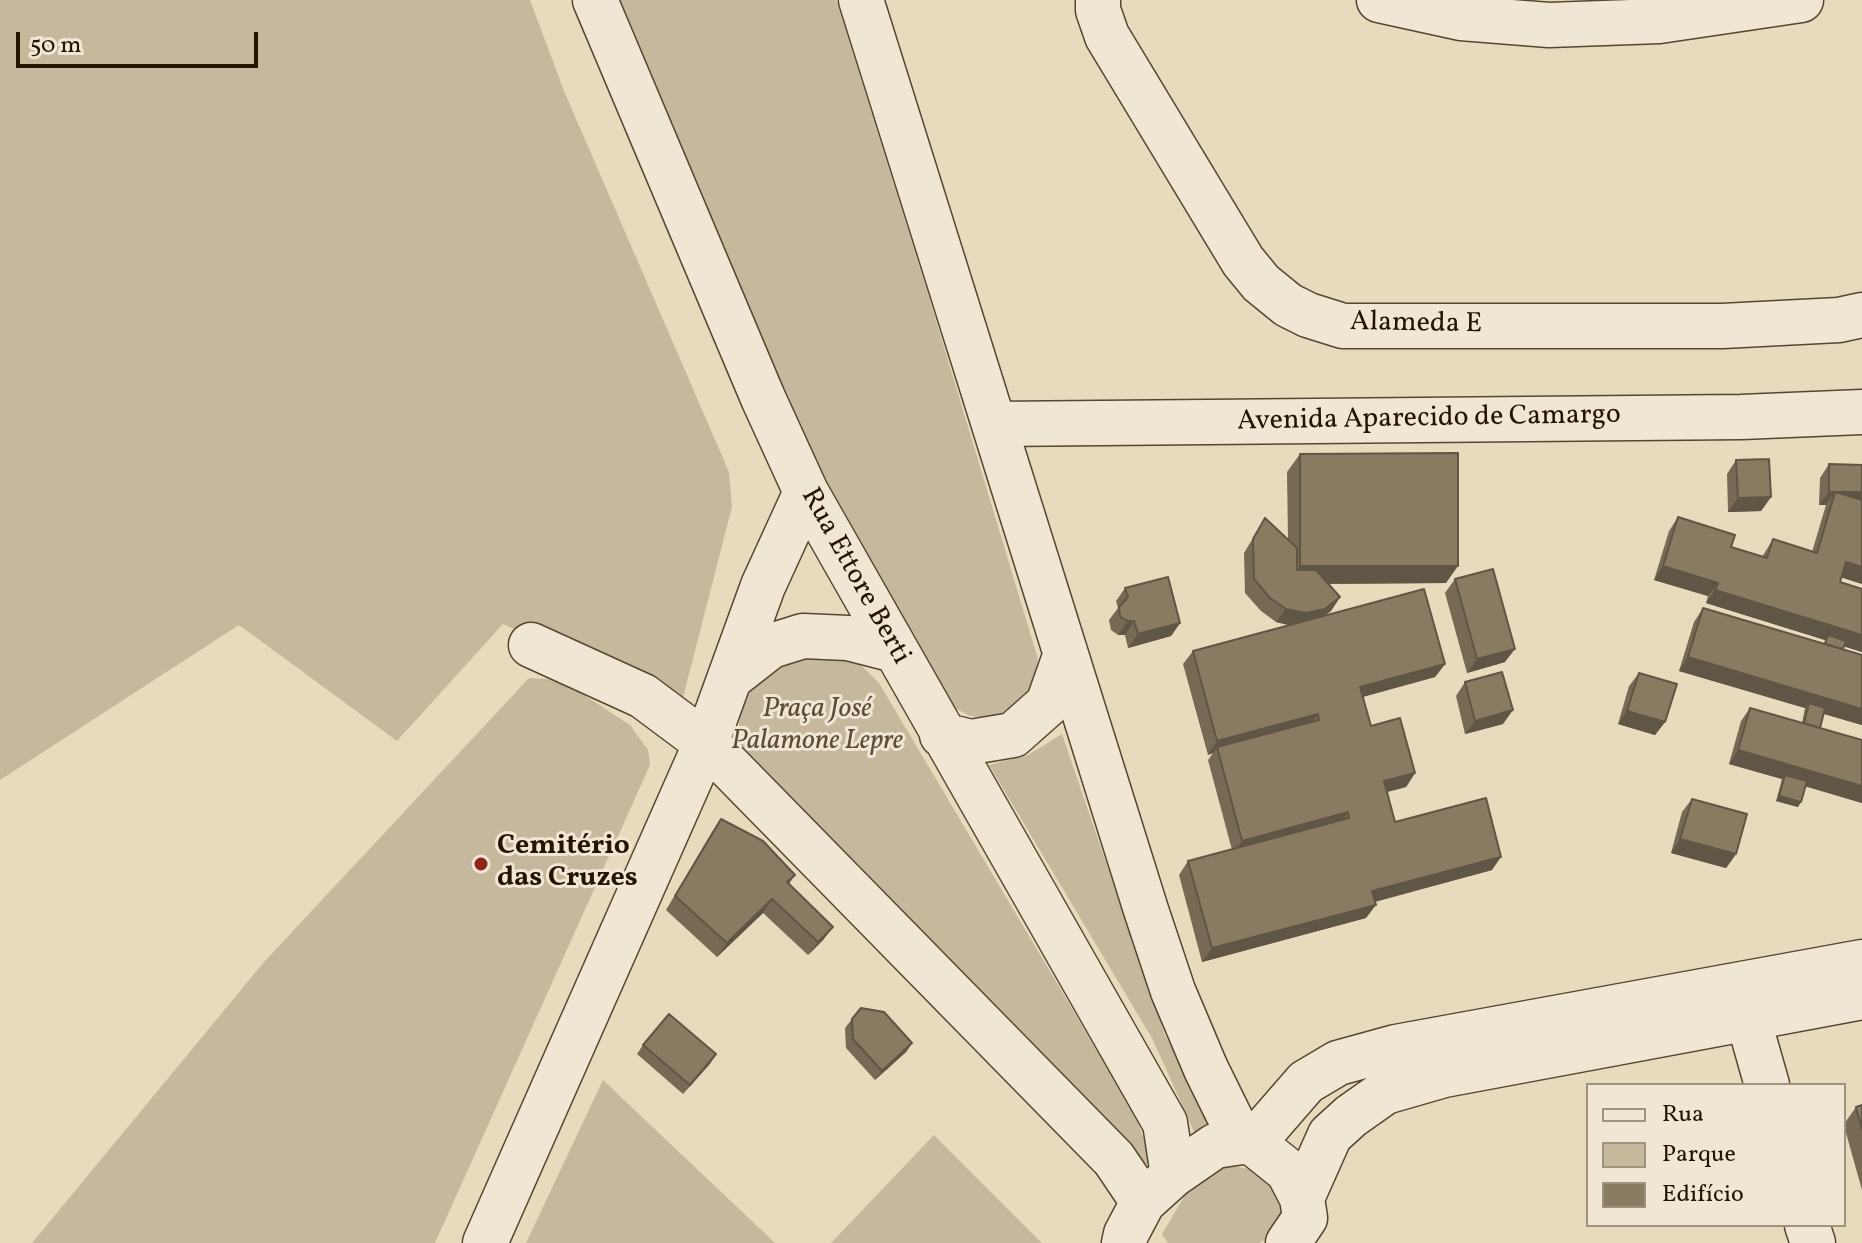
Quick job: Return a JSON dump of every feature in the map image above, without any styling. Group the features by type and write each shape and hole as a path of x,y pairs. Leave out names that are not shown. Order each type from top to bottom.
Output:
{"street":[{"name":"Rua Ettore Berti","path":"595,0 757,384 806,492 1165,1123 1137,1219"},
{"path":"861,0 1065,656 1173,991 1206,1069 1248,1142 1288,1171 1306,1225"},
{"name":"Alameda E","path":"1098,0 1098,10 1107,36 1243,261 1261,283 1288,305 1308,315 1343,326 1722,326 1839,320 1862,315"},
{"path":"1379,0 1461,18 1549,25 1659,21 1801,0"},
{"name":"Avenida Aparecido de Camargo","path":"995,424 1741,417 1862,412"},
{"path":"485,1243 706,743 763,586 806,492"},
{"path":"730,678 771,646 803,636 848,638 895,650"},
{"path":"531,645 643,696 706,743 1114,1159 1137,1219 1215,1146 1248,1142 1306,1082 1338,1063 1396,1047 1862,962"},
{"path":"942,735 971,742 1013,735 1048,704 1065,656"},
{"path":"1306,1225 1330,1135 1385,1092 1444,1075 1862,997"},
{"path":"1748,1018 1766,1083"}],"green space":[{"path":"0,0 530,0 564,91 729,472 732,507 681,705 503,624 397,741 239,625 0,780"},
{"path":"617,0 836,0 1038,659 1032,695 1004,714 988,718 970,716 943,697 812,463"},
{"name":"Praça José Palamone Lepre","path":"838,654 861,665 879,683 1137,1118 1151,1163 1142,1165 747,763 739,739 739,713 748,688 787,655"},
{"name":"Cemitério das Cruzes","path":"529,678 561,680 630,725 648,750 650,765 435,1243 32,1243 264,962"},
{"path":"1062,734 1165,1035 1214,1123 1195,1134 1153,1040 989,765 1028,755"},
{"path":"603,1080 775,1243 526,1243"},
{"path":"934,1135 1042,1243 831,1243"},
{"path":"1229,1165 1259,1171 1284,1203 1277,1233 1259,1243 1168,1243 1162,1234 1196,1177"}],"building":[{"path":"1458,453 1458,566 1300,566 1300,454"},
{"path":"1769,459 1771,497 1738,498 1736,460"},
{"path":"1829,464 1862,465 1862,492 1829,492"},
{"path":"1835,492 1862,500 1862,567 1846,562 1840,582 1862,589 1862,635 1715,590 1718,583 1663,566 1678,517 1735,535 1731,547 1767,558 1773,539 1817,553"},
{"path":"1265,518 1297,548 1297,570 1316,570 1340,597 1325,609 1306,613 1286,609 1270,598 1254,579 1253,539"},
{"path":"1493,569 1515,649 1477,659 1455,579"},
{"path":"1168,577 1180,623 1138,634 1134,621 1120,617 1119,607 1128,597 1125,588"},
{"path":"1424,589 1445,664 1360,687 1371,726 1400,718 1415,773 1384,781 1395,822 1486,798 1501,857 1372,891 1376,905 1212,948 1188,861 1349,818 1348,812 1242,841 1217,747 1319,720 1318,714 1217,741 1193,651"},
{"path":"1703,608 1862,655 1862,709 1688,657"},
{"path":"1828,635 1846,641 1843,649 1825,644"},
{"path":"1502,672 1513,710 1475,721 1465,682"},
{"path":"1639,673 1677,684 1665,722 1627,711"},
{"path":"1809,703 1825,708 1820,728 1804,723"},
{"path":"1750,708 1862,740 1862,786 1738,750"},
{"path":"1785,775 1807,781 1801,802 1779,796"},
{"path":"1692,799 1747,814 1736,854 1680,839"},
{"path":"721,819 763,841 795,875 787,882 833,927 818,942 772,899 727,943 675,896"},
{"path":"861,1008 884,1012 912,1043 882,1071 853,1039 852,1019"},
{"path":"669,1014 716,1054 690,1085 643,1045"},
{"path":"1862,1105 1862,1129 1856,1107"}],"place":[{"name":"Cemitério das Cruzes","path":"481,864"}]}
